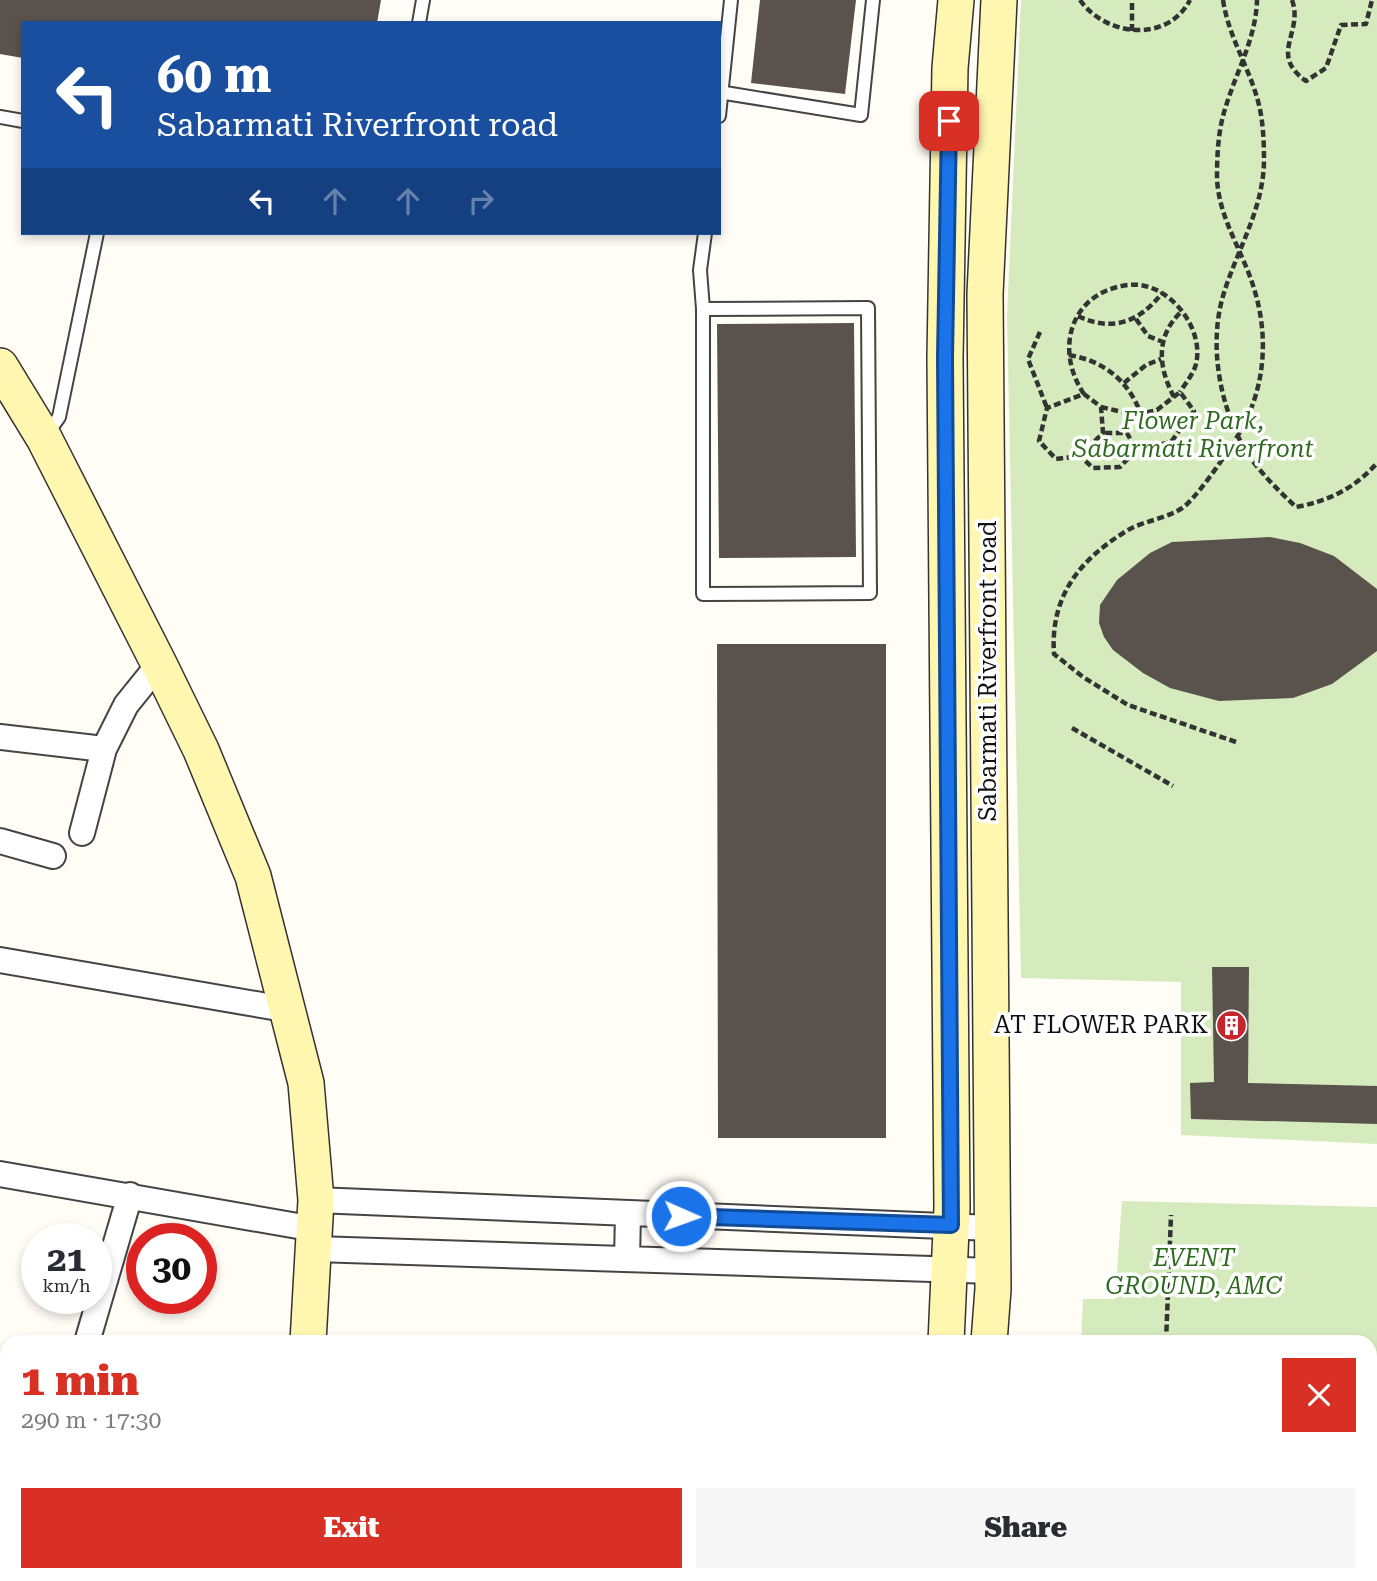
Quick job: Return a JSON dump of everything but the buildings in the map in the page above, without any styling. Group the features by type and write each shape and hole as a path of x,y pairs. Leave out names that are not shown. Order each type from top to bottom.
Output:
{"street":[{"path":"956,5 998,7"},
{"name":"Sabarmati Riverfront road","path":"946,1335 951,1225 945,358 950,68 956,5"},
{"name":"Sabarmati Riverfront road","path":"989,1335 993,1271 985,294 998,7"},
{"path":"0,366 44,438 159,664 201,750 253,876 290,1010 306,1083 316,1226 308,1335"},
{"path":"82,832 104,749 126,705 159,664"},
{"path":"0,737 104,749"},
{"path":"1,846 53,856"},
{"path":"0,960 290,1010"},
{"path":"0,1174 316,1226 627,1259 993,1271"},
{"path":"89,1335 130,1195"},
{"path":"627,1259 628,1214"},
{"path":"316,1226 628,1214 992,1228"}],"lane":[{"path":"419,21 424,0"},
{"path":"731,0 721,93 861,115 873,0"},
{"path":"0,117 21,121"},
{"path":"44,438 60,417 97,235"},
{"path":"703,309 867,308 870,593 703,594 703,309 700,270 705,235"}],"path":[{"path":"1080,0 1100,21 1115,28 1132,31 1153,29 1171,20 1190,0"},
{"path":"1132,0 1132,31"},
{"path":"1223,0 1227,27 1243,60 1260,107 1264,159 1260,202 1223,297 1216,344 1227,410 1238,434 1259,467 1296,507 1321,502 1360,482 1377,463"},
{"path":"1236,742 1128,705 1083,677 1054,654 1053,632 1062,599 1079,568 1129,530 1185,506 1238,434 1259,386 1264,345 1261,307 1226,225 1217,182 1226,106 1256,21 1257,0"},
{"path":"1293,0 1296,12 1286,55 1293,72 1306,81 1326,68 1341,25 1366,24 1372,0"},
{"path":"1130,284 1162,293 1182,311 1196,336 1196,364 1180,392 1157,410 1138,414 1101,407 1084,394 1072,377 1070,331 1077,316 1103,292 1130,284"},
{"path":"1077,316 1095,324 1117,325 1136,319 1151,308 1162,293"},
{"path":"1174,397 1166,381 1161,359 1165,331 1182,311"},
{"path":"1136,319 1148,336 1163,342"},
{"path":"1040,332 1028,359 1047,408 1039,441 1056,459 1080,456 1103,433 1127,433"},
{"path":"1069,355 1090,358 1124,383 1138,414"},
{"path":"1124,383 1146,365 1161,359"},
{"path":"1080,456 1093,468 1121,467 1136,450 1171,442 1194,411 1180,392"},
{"path":"1047,408 1084,394"},
{"path":"1101,407 1103,433"},
{"path":"1127,433 1138,414"},
{"path":"1127,433 1136,450"},
{"path":"1072,728 1173,786"},
{"path":"1166,1335 1171,1214"}],"green space":[{"name":"Flower Park, Sabarmati Riverfront","path":"1021,0 1377,0 1377,1144 1181,1135 1181,982 1021,978 1007,317"},
{"name":"EVENT GROUND, AMC","path":"1122,1201 1377,1207 1377,1335 1081,1335 1083,1299 1115,1299"}],"place":[{"name":"AT FLOWER PARK","path":"1231,1025"}],"route":[{"path":"681,1216 951,1225 950,684 945,358 949,121"}]}
